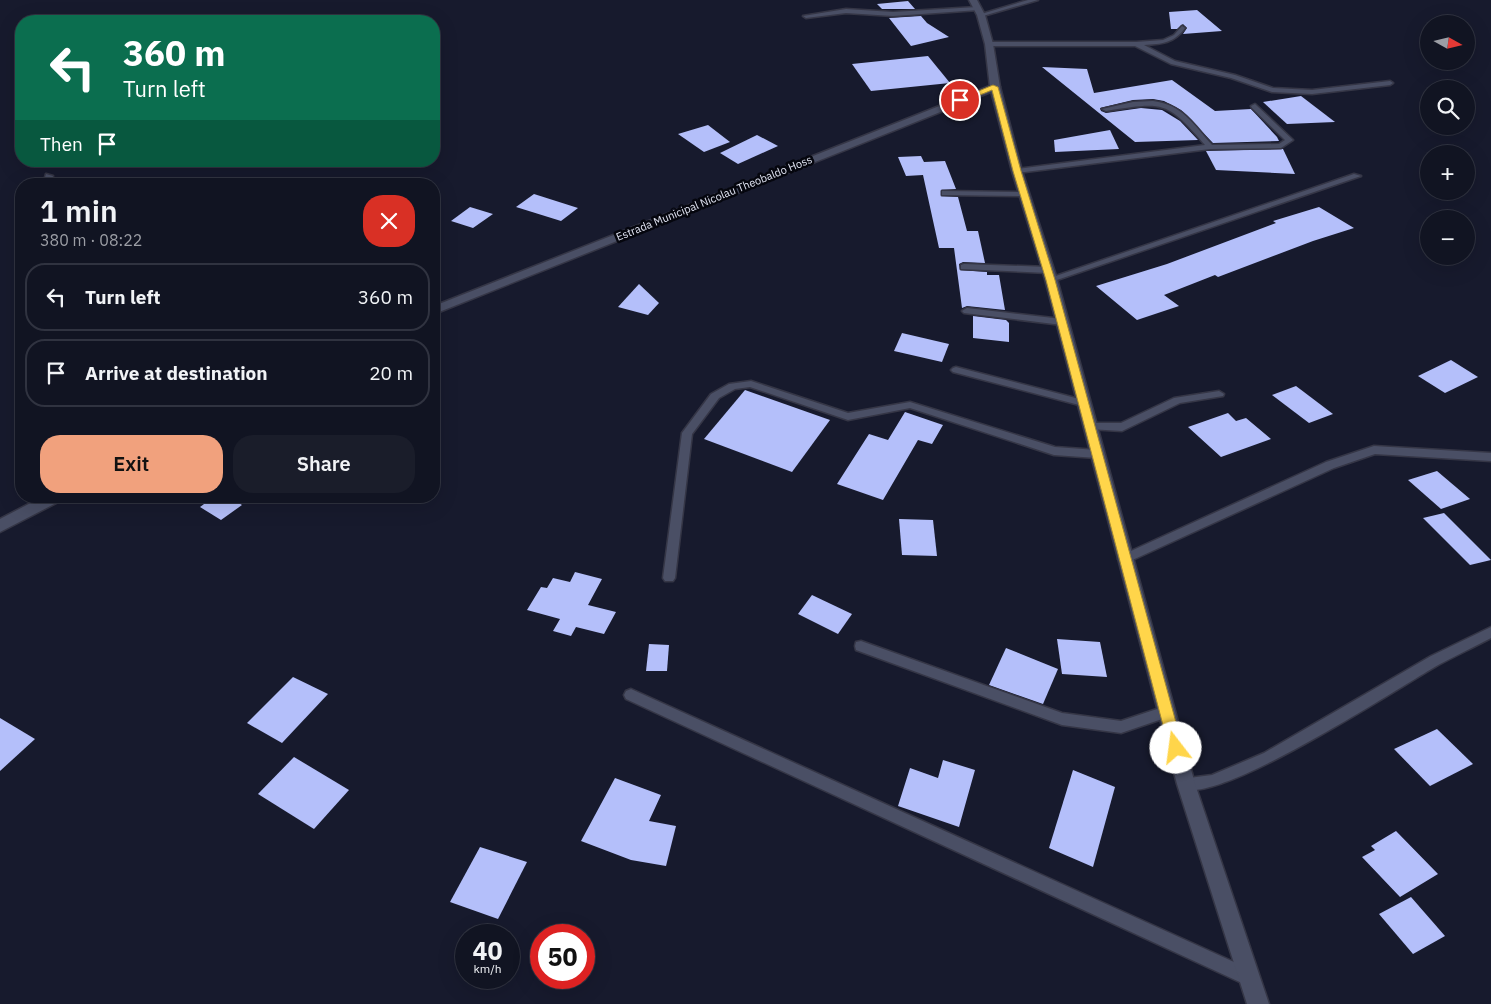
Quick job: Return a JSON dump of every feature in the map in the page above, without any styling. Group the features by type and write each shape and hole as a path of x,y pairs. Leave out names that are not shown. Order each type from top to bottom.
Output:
{"main road":[{"path":"977,8 989,44 995,87 1017,171 1062,322 1124,559 1186,784 1258,1004"},
{"name":"Estrada Municipal Nicolau Theobaldo Hoss","path":"440,308 995,87"},
{"path":"0,526 44,503"}],"lane":[{"path":"806,16 846,11 893,14 977,8 1035,0"},
{"path":"989,44 1136,44 1164,42 1176,36 1182,28"},
{"path":"1136,44 1173,63 1233,76 1272,90 1312,92 1390,83"},
{"path":"1106,109 1151,103 1166,106 1178,111 1210,147"},
{"path":"1017,171 1210,147 1281,146 1289,140 1255,106"},
{"path":"964,267 1049,275 1357,176"},
{"path":"945,193 1024,194"},
{"path":"967,311 1062,322"},
{"path":"956,370 1083,403"},
{"path":"669,578 688,433 715,396 733,386 751,384 848,417 910,405 1054,451 1097,454"},
{"path":"1089,426 1122,427 1178,400 1219,394"},
{"path":"1124,559 1330,466 1374,450 1491,457"},
{"path":"1186,784 1213,781 1269,757 1436,660 1491,632"},
{"path":"861,646 1062,719 1122,727 1166,712"},
{"path":"631,696 1250,978"}],"building":[{"path":"908,1 915,9 882,9 877,4"},
{"path":"1197,10 1222,31 1183,34 1187,28 1183,24 1177,29 1171,29 1169,12"},
{"path":"921,16 927,23 949,37 911,46 889,18"},
{"path":"928,56 950,83 871,91 852,64"},
{"path":"1042,67 1087,69 1094,93 1172,80 1215,111 1251,109 1279,141 1213,143 1181,110 1164,101 1153,99 1133,100 1100,108 1101,111 1106,113 1141,108 1162,110 1180,121 1198,140 1135,142"},
{"path":"1301,96 1335,122 1287,124 1263,102"},
{"path":"708,125 730,142 704,152 678,134"},
{"path":"1110,130 1119,149 1055,152 1054,140"},
{"path":"757,135 778,146 738,164 720,153"},
{"path":"1283,149 1295,174 1216,170 1206,151"},
{"path":"921,156 924,162 945,161 956,189 941,190 941,196 958,197 967,231 978,231 985,263 963,262 959,264 960,270 987,272 987,275 999,275 1005,310 967,306 962,308 954,248 939,248 923,175 906,176 898,157"},
{"path":"534,194 578,208 561,221 516,207"},
{"path":"470,207 493,214 473,228 451,221"},
{"path":"1319,207 1354,228 1313,241 1218,277 1215,275 1164,295 1179,306 1137,320 1096,286 1167,264 1276,223 1273,221"},
{"path":"639,284 659,303 648,315 618,307"},
{"path":"973,316 1006,320 1009,323 1009,342 973,338"},
{"path":"902,333 949,344 942,362 894,351"},
{"path":"1451,360 1478,377 1445,393 1418,376"},
{"path":"1296,386 1333,414 1309,423 1272,395"},
{"path":"745,390 830,420 792,472 704,439"},
{"path":"905,412 943,425 932,444 918,440 883,500 837,484 869,434 888,440"},
{"path":"1228,413 1236,421 1246,418 1271,439 1221,457 1188,427"},
{"path":"1437,471 1470,499 1441,509 1408,480"},
{"path":"205,503 239,503 242,505 221,520 200,507"},
{"path":"1444,513 1491,560 1470,565 1423,518"},
{"path":"899,519 933,520 937,556 902,555"},
{"path":"575,572 602,579 588,605 616,612 604,634 576,627 571,636 553,631 560,619 527,610 541,587 547,588 553,578 570,582"},
{"path":"812,595 852,614 838,634 798,614"},
{"path":"1057,639 1100,642 1107,677 1062,674"},
{"path":"649,644 669,645 667,671 646,671"},
{"path":"1006,648 1058,669 1043,704 989,685"},
{"path":"293,677 328,694 282,743 247,723"},
{"path":"0,718 35,739 0,771"},
{"path":"1437,729 1473,764 1430,786 1394,749"},
{"path":"294,757 349,790 314,829 258,794"},
{"path":"943,760 975,770 959,827 898,806 910,768 938,778"},
{"path":"1073,770 1115,787 1093,867 1049,848"},
{"path":"615,778 661,795 649,821 676,826 666,866 631,860 581,841"},
{"path":"1396,831 1438,874 1400,897 1362,857 1375,850 1371,846"},
{"path":"480,847 527,862 498,919 450,902"},
{"path":"1411,897 1445,936 1413,954 1379,914"}],"route":[{"path":"960,100 995,87 1017,171 1050,280 1176,748"}]}
